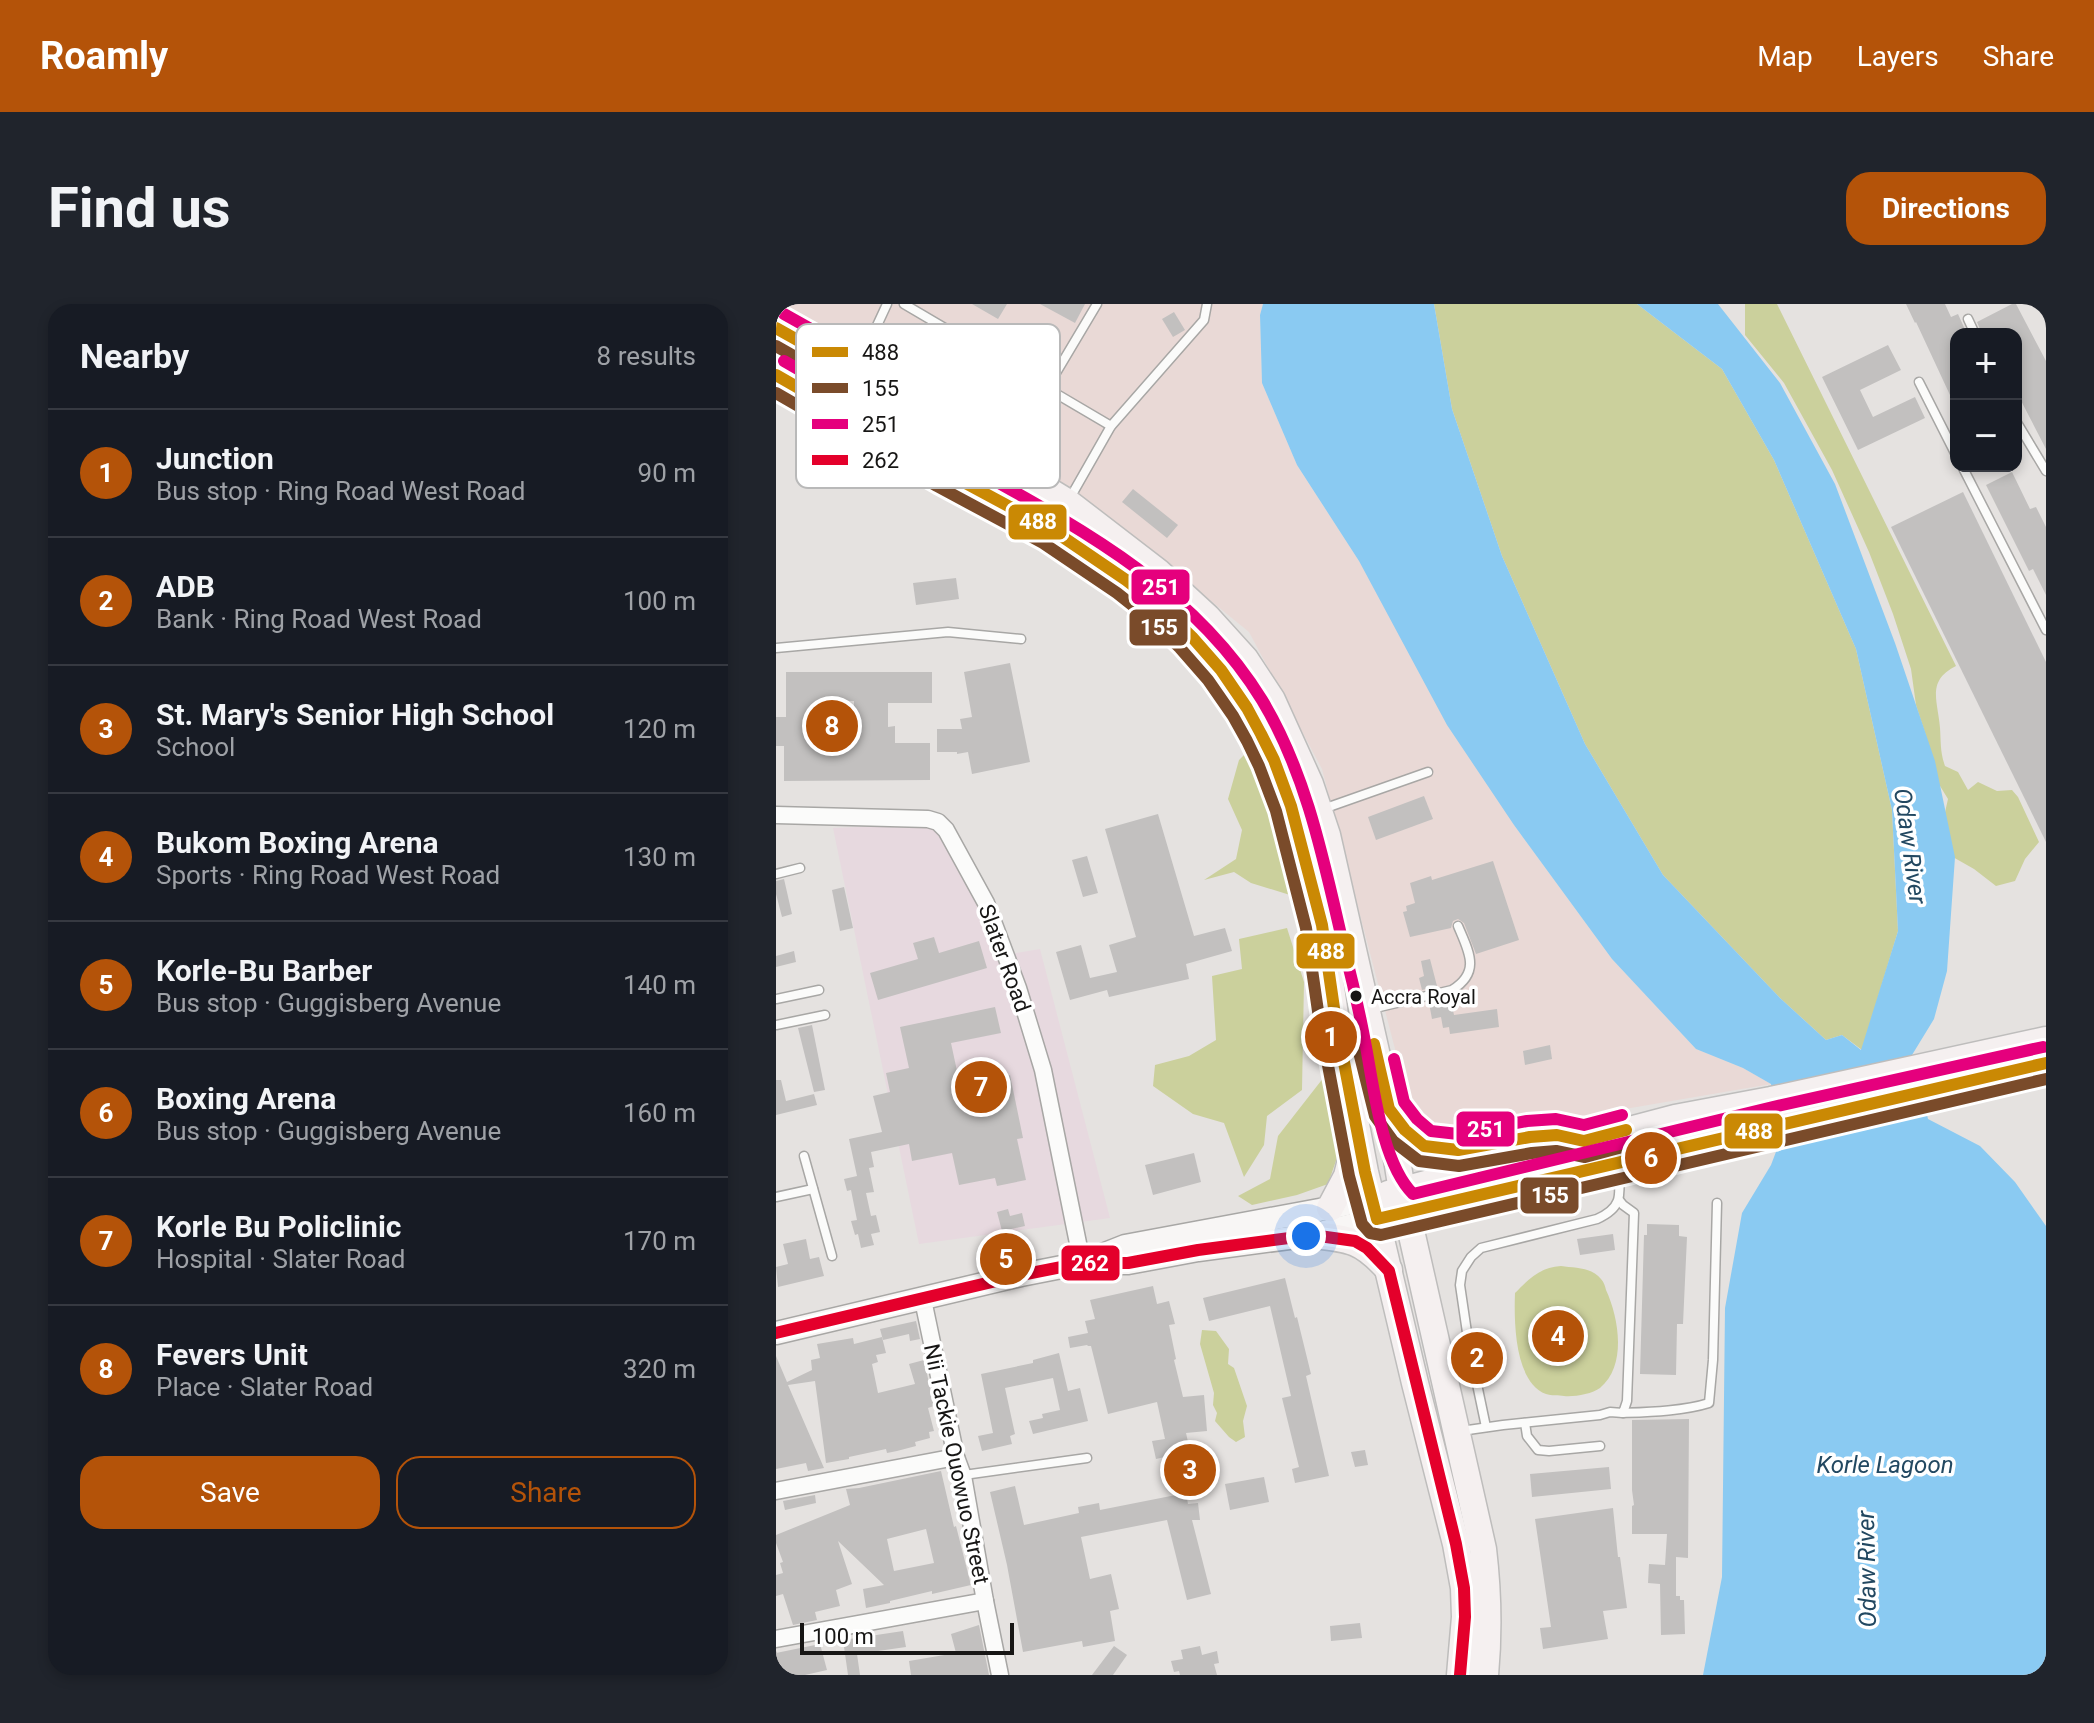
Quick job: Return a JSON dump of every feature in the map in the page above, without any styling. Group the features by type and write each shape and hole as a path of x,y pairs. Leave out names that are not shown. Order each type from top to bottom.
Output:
{"main road":[{"path":"776,328 796,339"},
{"path":"776,375 796,387"},
{"path":"977,488 1051,529 1162,608 1221,670 1247,708 1274,760 1291,806 1331,957 1369,1140 1390,1203"},
{"path":"1044,488 1158,572 1207,617 1245,659 1272,700 1310,784 1327,835 1389,1109 1389,1271 1464,1588 1460,1675"},
{"path":"1322,925 1357,1132 1421,1271 1483,1549 1489,1636 1485,1675"},
{"path":"776,1333 1082,1263 1125,1246 1330,1208 1390,1203 1450,1204 1618,1162 1774,1112 1920,1078 2046,1040"},
{"path":"1920,1078 2046,1063"},
{"path":"1389,1109 1405,1130 1424,1146 1458,1150 1557,1135 1584,1141 1675,1118 1774,1112"},
{"path":"1082,1263 1128,1263 1312,1235 1390,1203 1634,1128"},
{"path":"1330,1208 1347,1176 1357,1132"},
{"path":"1421,1271 1427,1242 1450,1204"},
{"path":"1312,1235 1355,1241 1367,1248 1389,1271"}],"street":[{"name":"Slater Road","path":"776,815 928,819 938,822 946,830 986,903 1018,988 1043,1070 1082,1263"},
{"name":"Nii Tackie Ouowuo Street","path":"923,1300 956,1457 963,1476 1000,1675"},
{"path":"776,1491 956,1457"},
{"path":"776,1639 985,1601"}],"lane":[{"path":"878,324 887,304"},
{"path":"904,304 938,324"},
{"path":"1060,366 1097,304"},
{"path":"1067,502 1111,426 1204,320 1207,304"},
{"path":"1968,319 1972,328"},
{"path":"1919,382 1950,443"},
{"path":"1060,396 1111,426"},
{"path":"2022,431 2046,471"},
{"path":"1965,472 2046,630"},
{"path":"776,648 948,632 1021,639"},
{"path":"1319,811 1428,772"},
{"path":"776,874 800,868"},
{"path":"1366,1010 1452,990 1461,985 1468,976 1471,960 1458,926"},
{"path":"776,999 819,990"},
{"path":"776,1025 825,1015"},
{"path":"804,1156 832,1256"},
{"path":"1486,1427 1460,1285 1462,1271 1481,1248 1609,1214 1619,1200 1618,1162"},
{"path":"776,1197 813,1189"},
{"path":"1619,1200 1634,1213 1627,1401 1623,1413"},
{"path":"1457,1432 1709,1403 1717,1203"},
{"path":"1525,1423 1527,1436 1538,1450 1600,1446"},
{"path":"963,1476 1087,1458"}],"shaded area":[{"path":"776,304 1263,304 1260,315 1262,383 1297,465 1359,561 1514,825 1612,959 1696,1049 1743,1068 1771,1084 1467,1136 1412,1114 1322,769 1249,632 1102,512 1060,484 1060,324 799,324 776,311"},
{"path":"933,824 985,897 1004,955 1040,949 1110,1218 919,1244 833,828"}],"green space":[{"path":"1434,304 1637,304 1722,369 1774,460 1856,649 1892,810 1898,931 1862,1050 1842,1035 1826,1040 1780,998 1663,875 1585,744 1502,556 1452,409"},
{"path":"1745,304 1777,304 1956,666 1941,678 1936,692 1945,766 1958,772 1968,790 1978,782 1997,791 2012,790 2018,797 2039,842 2025,859 2015,881 1996,886 1937,848 1948,799 1929,768 1926,736 1916,705 1911,669 1893,614 1832,470 1784,383 1745,335"},
{"path":"1251,748 1264,777 1283,838 1290,895 1251,883 1234,872 1204,880 1236,859 1242,830 1228,799 1239,760"},
{"path":"1287,928 1304,982 1302,1090 1267,1116 1264,1145 1244,1177 1224,1123 1193,1114 1153,1086 1155,1065 1189,1056 1216,1040 1212,976 1242,969 1239,939"},
{"path":"1324,1077 1334,1086 1340,1149 1328,1184 1252,1205 1238,1196 1270,1179 1278,1136"},
{"path":"1561,1266 1588,1270 1601,1279 1611,1301 1618,1341 1609,1379 1597,1390 1568,1396 1548,1395 1535,1387 1528,1377 1518,1349 1515,1318 1515,1293 1541,1271"},
{"path":"1202,1330 1216,1331 1229,1349 1228,1364 1234,1368 1247,1406 1243,1421 1245,1437 1236,1442 1215,1421 1214,1393 1200,1344"}],"water":[{"name":"Korle Lagoon","path":"1263,304 1434,304 1452,409 1502,556 1585,744 1663,875 1780,998 1826,1040 1842,1035 1861,1050 1898,931 1892,810 1856,649 1774,460 1722,369 1637,304 1718,304 1780,383 1835,484 1895,643 1935,761 1955,857 1947,971 1934,1019 1912,1055 1928,1119 1980,1146 2015,1182 2046,1226 2046,1675 1703,1675 1722,1577 1725,1308 1742,1213 1771,1165 1782,1136 1771,1084 1743,1068 1696,1049 1612,959 1514,825 1447,725 1359,561 1297,465 1262,383 1260,315"}],"building":[{"path":"972,304 1007,304 998,319"},
{"path":"1040,304 1085,304 1075,323"},
{"path":"1906,304 1945,304 1951,317 1958,314 1964,328 1950,328 1950,395 1916,322"},
{"path":"2016,304 2046,361 2046,449 2022,403 2022,328 1980,328 1977,322"},
{"path":"1174,312 1185,330 1173,337 1162,319"},
{"path":"1888,345 1901,370 1860,390 1873,417 1915,397 1925,418 1858,450 1822,377"},
{"path":"2012,472 2030,509 2036,507 2046,527 2046,595 2033,569 2029,571 1986,485"},
{"path":"1133,489 1178,525 1167,538 1122,502"},
{"path":"1963,492 2046,662 2046,842 1891,527"},
{"path":"956,578 959,599 916,605 913,583"},
{"path":"1010,663 1030,762 972,774 968,752 937,752 937,729 962,729 960,719 972,717 964,672"},
{"path":"786,672 932,672 932,703 888,703 888,727 895,726 895,743 930,743 930,780 784,781 784,746 776,746 776,717 786,717","holes":["818,700 854,701 854,726 817,725"]},
{"path":"1424,796 1433,819 1376,840 1368,817"},
{"path":"1158,814 1194,936 1225,928 1232,951 1186,964 1189,979 1109,997 1107,990 1070,1000 1056,952 1081,945 1090,978 1117,972 1109,945 1136,937 1105,829"},
{"path":"1087,856 1098,893 1083,897 1072,860"},
{"path":"1493,861 1519,940 1476,954 1464,923 1458,919 1453,921 1451,928 1410,937 1403,912 1407,911 1406,906 1415,903 1410,883 1431,876 1432,880"},
{"path":"784,879 792,914 782,917 776,881"},
{"path":"844,887 853,928 840,931 832,890"},
{"path":"934,937 939,953 979,941 987,968 878,1000 870,973 918,959 913,943"},
{"path":"794,951 796,962 776,967 776,956"},
{"path":"1430,959 1437,986 1422,990 1419,978 1424,976 1421,961"},
{"path":"1451,1000 1454,1015 1497,1009 1499,1027 1450,1034 1449,1027 1443,1028 1441,1017 1432,1019 1429,1003"},
{"path":"995,1007 1001,1033 951,1043 960,1085 1010,1075 1023,1138 1017,1139 1026,1180 997,1186 995,1178 959,1185 952,1153 912,1161 909,1144 871,1152 874,1167 869,1168 874,1192 866,1193 871,1216 876,1215 880,1232 871,1234 874,1245 861,1248 851,1221 857,1220 851,1190 847,1191 844,1179 857,1176 849,1139 882,1132 873,1096 890,1092 886,1073 909,1068 900,1027"},
{"path":"812,1025 825,1090 814,1092 798,1028"},
{"path":"1550,1045 1552,1059 1525,1065 1523,1051"},
{"path":"776,1080 781,1080 786,1101 814,1094 817,1105 776,1115"},
{"path":"1194,1153 1201,1182 1153,1195 1145,1165"},
{"path":"1008,1209 1010,1216 1022,1213 1025,1226 1002,1231 997,1212"},
{"path":"1647,1224 1679,1225 1679,1236 1687,1237 1683,1324 1677,1324 1676,1375 1640,1374 1644,1235 1647,1235"},
{"path":"1613,1234 1615,1250 1580,1255 1577,1239"},
{"path":"806,1239 810,1259 819,1257 824,1276 778,1287 776,1267 788,1264 783,1244"},
{"path":"1285,1278 1311,1374 1306,1376 1329,1476 1295,1483 1292,1469 1299,1467 1282,1398 1291,1396 1270,1306 1209,1321 1203,1298"},
{"path":"1153,1286 1157,1304 1169,1301 1175,1324 1169,1325 1174,1360 1183,1397 1204,1395 1207,1431 1186,1433 1195,1473 1173,1478 1169,1456 1156,1459 1152,1441 1165,1439 1157,1402 1108,1414 1091,1346 1070,1348 1068,1337 1088,1333 1085,1321 1095,1319 1090,1300"},
{"path":"916,1321 920,1339 910,1341 909,1334 883,1340 880,1329"},
{"path":"882,1337 886,1353 876,1355 878,1362 872,1364 878,1393 915,1384 909,1364 924,1360 934,1406 928,1408 934,1431 929,1432 930,1438 897,1451 887,1453 886,1449 826,1463 815,1381 788,1385 824,1468 808,1471 806,1463 776,1469 776,1356 787,1382 812,1370 811,1360 820,1358 817,1344 853,1338 854,1344"},
{"path":"1059,1353 1068,1391 1080,1388 1088,1421 1033,1434 1029,1421 1060,1410 1053,1378 1005,1388 1015,1434 1010,1436 1012,1444 982,1451 978,1436 993,1433 981,1374 1033,1363 1033,1360"},
{"path":"1689,1419 1688,1558 1676,1557 1676,1596 1684,1600 1685,1634 1661,1635 1660,1584 1648,1583 1649,1564 1665,1565 1667,1534 1632,1534 1632,1420"},
{"path":"1365,1450 1368,1465 1355,1467 1351,1452"},
{"path":"1609,1467 1611,1489 1532,1497 1530,1474"},
{"path":"941,1471 971,1585 932,1594 932,1591 866,1608 863,1589 884,1585 838,1541 852,1584 836,1590 840,1606 815,1612 817,1620 793,1625 783,1594 776,1596 776,1575 783,1573 780,1563 783,1562 776,1535 850,1505 846,1489","holes":["926,1529 934,1563 894,1571 887,1539"]},
{"path":"1264,1477 1269,1502 1230,1510 1225,1484"},
{"path":"1015,1486 1024,1525 1079,1513 1078,1507 1099,1503 1100,1510 1186,1493 1188,1504 1198,1503 1200,1520 1192,1520 1211,1594 1187,1600 1167,1520 1081,1537 1090,1579 1111,1574 1119,1609 1110,1611 1115,1641 1083,1647 1082,1641 1023,1652 990,1492"},
{"path":"815,1495 816,1503 785,1510 783,1501"},
{"path":"1613,1508 1627,1608 1603,1611 1608,1639 1543,1649 1540,1628 1551,1627 1535,1519"},
{"path":"1360,1623 1362,1638 1331,1641 1330,1626"},
{"path":"979,1625 989,1675 911,1675 909,1661 956,1653 951,1634"},
{"path":"903,1631 906,1647 857,1654 860,1675 848,1675 843,1640"},
{"path":"820,1644 827,1670 805,1675 776,1675 776,1653"},
{"path":"1114,1646 1127,1655 1113,1675 1092,1675"},
{"path":"1200,1646 1202,1655 1217,1651 1219,1663 1214,1664 1217,1675 1180,1675 1179,1671 1174,1672 1171,1661 1183,1659 1181,1650"}],"transit line":[{"name":"251","path":"784,314 802,324"},
{"name":"488","path":"776,328 796,339"},
{"name":"155","path":"776,346 796,357"},
{"name":"251","path":"784,361 796,368"},
{"name":"488","path":"776,375 796,386"},
{"name":"155","path":"776,393 796,405"},
{"name":"155","path":"941,488 1043,543 1117,593 1180,648 1208,680 1233,716 1259,766 1276,811 1306,928 1319,1018 1349,1176 1362,1224 1370,1233 1381,1235 2046,1079"},
{"name":"488","path":"975,488 1051,529 1162,608 1221,670 1247,708 1274,760 1291,806 1322,925 1335,1015 1377,1219 2046,1063"},
{"name":"251","path":"1007,488 1129,562 1166,592 1202,624 1234,660 1262,700 1292,759 1313,823 1354,987 1381,1125 1394,1164 1413,1194 1773,1107 2043,1047"},
{"name":"488","path":"1374,1044 1389,1109 1405,1130 1424,1146 1458,1150 1557,1135 1584,1141 1626,1130"},
{"name":"155","path":"1358,1048 1375,1116 1393,1141 1419,1161 1459,1166 1556,1151 1585,1157 1630,1145"},
{"name":"251","path":"1394,1059 1404,1102 1431,1131 1458,1134 1527,1121 1556,1119 1584,1125 1622,1115"},
{"name":"262","path":"776,1333 1082,1263 1128,1263 1312,1235 1355,1241 1367,1248 1389,1271 1456,1544 1464,1588 1465,1617 1460,1675"}],"place":[{"name":"Fevers Unit","path":"832,726"},
{"name":"Accra Royal","path":"1356,996"},
{"name":"Junction","path":"1331,1037"},
{"name":"Korle Bu Policlinic","path":"981,1087"},
{"name":"Boxing Arena","path":"1651,1158"},
{"name":"Korle-Bu Barber","path":"1006,1259"},
{"name":"Bukom Boxing Arena","path":"1558,1336"},
{"name":"ADB","path":"1477,1358"},
{"name":"St. Mary's Senior High School","path":"1190,1470"}],"water label":[{"name":"Odaw River","path":"1910,846"},
{"name":"Odaw River","path":"1867,1569"}]}
